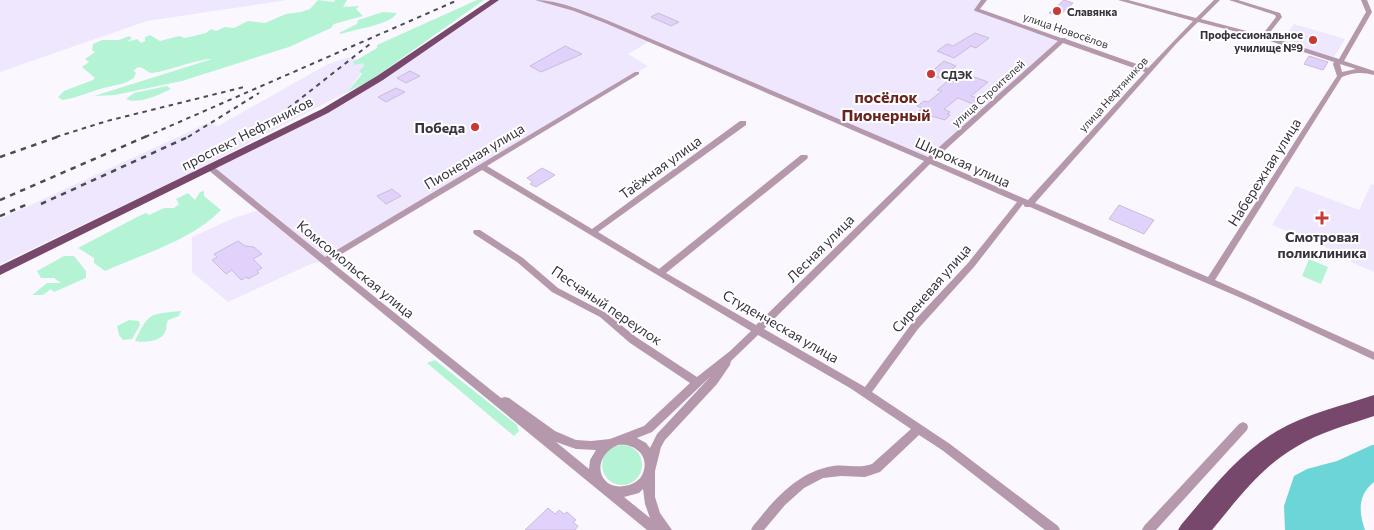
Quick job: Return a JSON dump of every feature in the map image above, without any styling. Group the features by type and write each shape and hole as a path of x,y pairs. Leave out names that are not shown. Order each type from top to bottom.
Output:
{"main road":[{"name":"проспект Нефтяников","path":"0,271 211,169 338,104 495,0"},
{"path":"1186,530 1247,462 1272,441 1324,418 1374,401"},
{"path":"1202,530 1258,468 1279,449 1299,438 1374,410"}],"street":[{"name":"Широкая улица","path":"538,0 576,10 607,22 927,162 1209,282 1374,356"},
{"name":"улица Новосёлов","path":"984,0 977,10 1149,71"},
{"path":"1121,0 1131,1 1263,37 1374,73"},
{"name":"улица Нефтяников","path":"1025,204 1197,19 1217,0"},
{"path":"1232,0 1278,14 1279,17 1263,37"},
{"name":"Набережная улица","path":"1209,282 1340,76 1336,64 1341,61 1369,12 1364,0"},
{"name":"улица Строителей","path":"927,162 1063,40"},
{"path":"1340,76 1348,72 1365,70"},
{"name":"Пионерная улица","path":"324,261 636,73"},
{"name":"Таёжная улица","path":"593,232 743,122"},
{"path":"660,273 804,157"},
{"name":"Лесная улица","path":"616,441 636,436 648,429 697,382 733,354 927,162"},
{"name":"Студенческая улица","path":"481,166 866,393 919,428 1054,530"},
{"name":"Комсомольская улица","path":"211,169 656,530"},
{"name":"Сиреневая улица","path":"866,393 915,326 1025,204"},
{"name":"Песчаный переулок","path":"477,232 520,260 555,290 603,315 633,340 697,382"},
{"name":"Лесная улица","path":"651,467 656,447 662,437 713,381 733,354"},
{"name":"Комсомольская улица","path":"484,391 513,406 546,432 564,442 583,446 616,441"},
{"path":"1148,530 1243,427"},
{"path":"757,530 796,486 834,471 858,474 868,472 876,468 919,428"},
{"path":"651,467 645,481 634,489 618,491 603,486 594,474 594,460 601,450 616,441 630,441 643,447 650,456 651,467 648,489 650,506 656,518 666,530"}],"shaded area":[{"path":"0,0 287,0 147,21 0,72"},
{"path":"495,0 984,0 977,9 1063,39 927,162 650,41 628,54 648,66 324,261 311,264 228,302 192,272 192,237 234,218 259,210 211,169 325,111"},
{"name":"Профессиональное училище №9","path":"1294,24 1345,39 1334,57 1282,41"},
{"path":"349,57 368,63 347,92 185,176 0,264 0,219 208,123 218,126 328,64"},
{"name":"Смотровая поликлиника","path":"1371,184 1374,185 1374,272 1351,262 1352,258 1272,225 1296,186 1359,210"}],"green space":[{"path":"318,0 334,2 335,0 347,0 343,7 359,6 356,9 363,16 334,24 331,28 289,47 182,81 115,95 94,96 212,59 200,60 152,73 138,67 133,71 136,72 134,78 124,83 68,99 62,100 58,97 64,91 95,78 82,67 89,62 85,59 95,52 92,50 93,44 102,40 119,40 129,36 132,38 127,42 137,39 141,43 145,41 145,37 150,35 160,41 179,36 185,38 206,33 211,29 216,31 225,27 234,28 248,21 265,23 286,14 310,9"},
{"path":"477,0 484,0 371,80 343,94 348,91 362,74 359,71 364,66 363,63 355,65 353,62 377,48 377,45"},
{"path":"383,12 397,13 380,24 339,33 357,24 358,20"},
{"path":"167,86 171,89 148,99 131,101 126,99 134,93"},
{"path":"204,191 204,196 221,210 209,221 182,238 105,271 94,263 94,258 78,248 146,213 149,215 164,208 174,208 179,204 176,199 188,193 195,200 200,192"},
{"path":"64,256 74,256 86,271 86,278 54,292 51,289 43,295 32,295 47,283 61,283 54,278 41,278 37,271"},
{"path":"1309,259 1328,267 1321,284 1302,276"},
{"path":"181,311 179,316 168,320 166,331 160,338 147,342 135,341 144,324 152,316"},
{"path":"129,320 139,321 140,325 132,339 123,340 119,335 117,326"},
{"path":"435,360 517,425 519,431 514,436 427,363"},
{"path":"622,445 636,451 642,465 636,479 622,485 608,479 602,465 608,451"}],"water":[{"path":"1374,445 1374,482 1368,487 1361,504 1361,517 1365,530 1285,530 1284,506 1294,476 1307,469 1337,461"}],"building":[{"path":"1064,0 1073,3 1059,16 1049,13"},
{"path":"658,13 679,22 671,26 651,17"},
{"path":"975,33 989,38 976,48 971,46 954,58 937,51 947,44 953,46"},
{"path":"565,46 582,54 541,72 530,66"},
{"path":"1309,56 1328,62 1323,70 1304,64"},
{"path":"944,61 956,66 952,69 988,82 971,96 979,99 973,104 958,98 944,109 950,112 947,114 950,115 945,120 918,112 922,108 917,106 924,101 928,102 942,91 937,90 948,81 929,74"},
{"path":"410,71 420,76 406,83 397,78"},
{"path":"396,88 405,92 386,102 378,97"},
{"path":"542,168 555,175 536,187 530,184 533,182 527,178"},
{"path":"392,189 401,196 386,204 377,196"},
{"path":"1119,205 1154,220 1144,234 1109,219"},
{"path":"238,241 245,246 254,247 262,254 253,259 262,268 257,271 259,273 248,279 247,277 241,280 232,270 226,274 212,260 217,257 214,254"},
{"path":"548,508 555,514 559,510 564,514 567,512 576,520 573,522 578,526 575,530 525,530"}],"railway":[{"path":"145,137 458,0"},
{"path":"281,114 370,44"},
{"path":"56,137 107,121 244,87"},
{"path":"189,137 259,93"},
{"path":"0,157 60,136"},
{"path":"0,200 147,136"},
{"path":"41,204 189,137"},
{"path":"0,216 30,203"}],"place":[{"name":"Славянка","path":"1057,11"},
{"name":"Профессиональное училище №9","path":"1313,40"},
{"name":"СДЭК","path":"931,74"},
{"name":"Победа","path":"475,127"},
{"name":"Смотровая поликлиника","path":"1322,218"}],"district":[{"name":"посёлок Пионерный","path":"886,105"}]}
